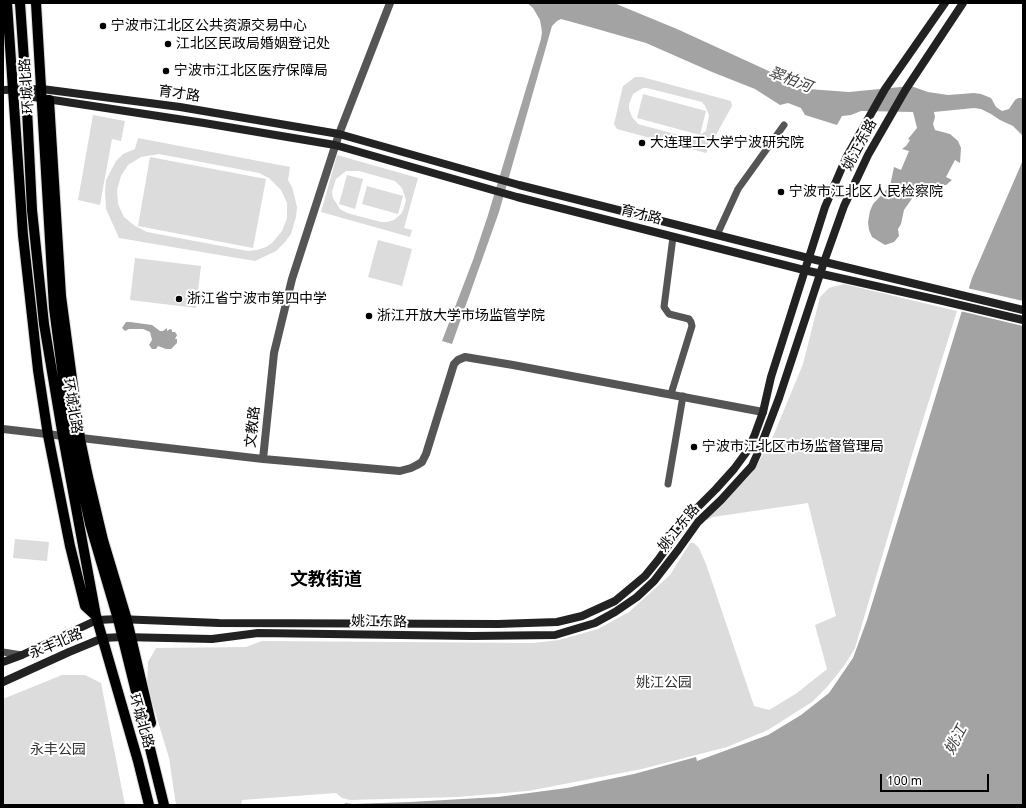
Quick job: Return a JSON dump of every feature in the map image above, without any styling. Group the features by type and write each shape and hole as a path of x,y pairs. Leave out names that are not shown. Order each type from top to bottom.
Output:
{"main road":[{"path":"7,3 23,235 38,370 48,435 70,546 85,606 96,618"},
{"name":"环城北路","path":"20,3 32,210 44,324 90,524 122,620 164,803"},
{"name":"环城北路","path":"36,3 44,96 54,308 96,618 103,638 149,805"},
{"name":"姚江东路","path":"122,620 219,623 498,624 557,622 582,616 615,601 645,576 690,514 716,489 734,469 748,450 763,412 771,377 825,207 846,158 885,89 945,3"},
{"name":"姚江东路","path":"126,637 212,639 258,633 472,636 555,635 595,623 637,597 654,581 698,522 721,500 752,466 779,398 820,273 844,206 868,154 906,89 962,3"},
{"name":"育才路","path":"3,90 14,90 335,145 484,189 804,270 1023,320"},
{"name":"育才路","path":"44,96 180,107 339,134 519,185 824,262 1023,310"},
{"name":"永丰北路","path":"3,662 22,655 96,618 122,620"},
{"name":"永丰北路","path":"3,682 103,638 126,637"}],"street":[{"path":"335,145 390,3"},
{"path":"717,235 738,189 784,125"},
{"name":"文教路","path":"3,429 263,459 274,353 292,279 335,145"},
{"path":"671,394 692,326 689,319 669,314 664,307 673,237"},
{"path":"263,459 400,471 411,468 422,462 426,454 454,364 458,360 465,357 683,396 763,412"},
{"path":"668,484 683,396"},
{"path":"3,652 22,655"}],"green space":[{"path":"635,77 642,77 731,101 732,106 706,153 617,129 614,124 623,86","holes":["643,88 702,102 709,115 706,131 698,136 690,138 638,124 632,117 629,104 633,94"]},
{"path":"643,94 706,111 700,135 637,118"},
{"path":"93,115 125,121 121,141 112,139 100,205 78,200"},
{"path":"138,138 290,167 288,180 292,187 297,207 291,234 276,251 255,261 119,238 106,209 106,180 116,161 123,154 135,149","holes":["159,154 259,173 269,178 281,190 287,203 287,218 282,231 272,243 257,250 248,251 147,232 135,226 124,217 118,204 117,190 121,176 128,165 141,157"]},
{"path":"337,155 418,178 404,228 412,230 410,237 321,212","holes":["346,171 359,171 395,181 402,188 406,200 401,214 394,220 381,222 347,213 340,209 333,198 332,192 336,179"]},
{"path":"150,157 266,179 253,248 138,226"},
{"path":"347,175 363,179 355,209 339,204"},
{"path":"367,186 403,196 398,214 362,204"},
{"path":"378,240 412,249 402,286 368,277"},
{"path":"135,258 201,266 196,308 130,300"},
{"name":"姚江公园","path":"844,284 957,311 912,455 855,648 844,666 827,687 812,702 768,730 727,747 642,769 528,791 457,797 350,800 342,798 336,793 242,800 241,805 176,805 169,758 147,685 148,662 156,648 246,647 262,641 533,643 559,640 598,629 629,612 670,575 690,543 694,543 699,548 706,564 754,706 769,710 797,693 827,669 815,625 836,616 808,503 713,517 707,520 705,518 715,511 752,473 772,439 803,364 820,297 829,288"},
{"path":"15,539 49,542 47,561 13,558"},
{"name":"永丰公园","path":"62,675 85,675 101,683 125,805 3,805 3,699"}],"water":[{"path":"527,3 614,3 677,29 808,89 849,92 911,86 928,92 948,95 974,93 991,98 996,107 1002,111 1009,109 1018,98 1023,98 1023,136 1013,126 981,109 974,108 934,112 935,117 933,124 935,130 950,134 958,141 961,148 960,163 955,160 946,177 952,180 946,185 927,186 918,190 904,210 901,224 898,229 899,236 894,242 885,245 872,237 868,222 870,211 873,204 890,186 894,167 901,170 909,151 902,149 906,146 910,140 908,139 917,128 913,112 861,111 851,115 842,116 837,125 805,115 801,108 788,103 780,105 755,89 646,43 561,19 552,26 499,212 452,344 442,341 473,260 488,215 541,39 542,32 540,20 533,8"},
{"name":"姚江","path":"1023,160 1023,805 344,805 345,803 410,802 498,797 567,788 634,774 696,757 697,761 768,735 801,715 829,693 853,658 867,620 972,278"},
{"path":"126,322 152,325 160,331 167,328 167,331 170,329 177,335 175,339 177,339 177,343 171,349 158,346 156,349 152,349 149,345 152,340 150,332 143,329 129,329 125,331 122,328"}],"pier":[{"path":"967,288 1023,301 1023,326 960,311"}],"place":[{"name":"宁波市江北区公共资源交易中心","path":"103,26"},
{"name":"江北区民政局婚姻登记处","path":"168,44"},
{"name":"宁波市江北区医疗保障局","path":"166,71"},
{"name":"大连理工大学宁波研究院","path":"642,143"},
{"name":"宁波市江北区人民检察院","path":"781,192"},
{"name":"浙江省宁波市第四中学","path":"179,299"},
{"name":"浙江开放大学市场监管学院","path":"369,316"},
{"name":"宁波市江北区市场监督管理局","path":"694,447"}],"district":[{"name":"文教街道","path":"326,580"}],"water label":[{"name":"翠柏河","path":"790,80"}]}
